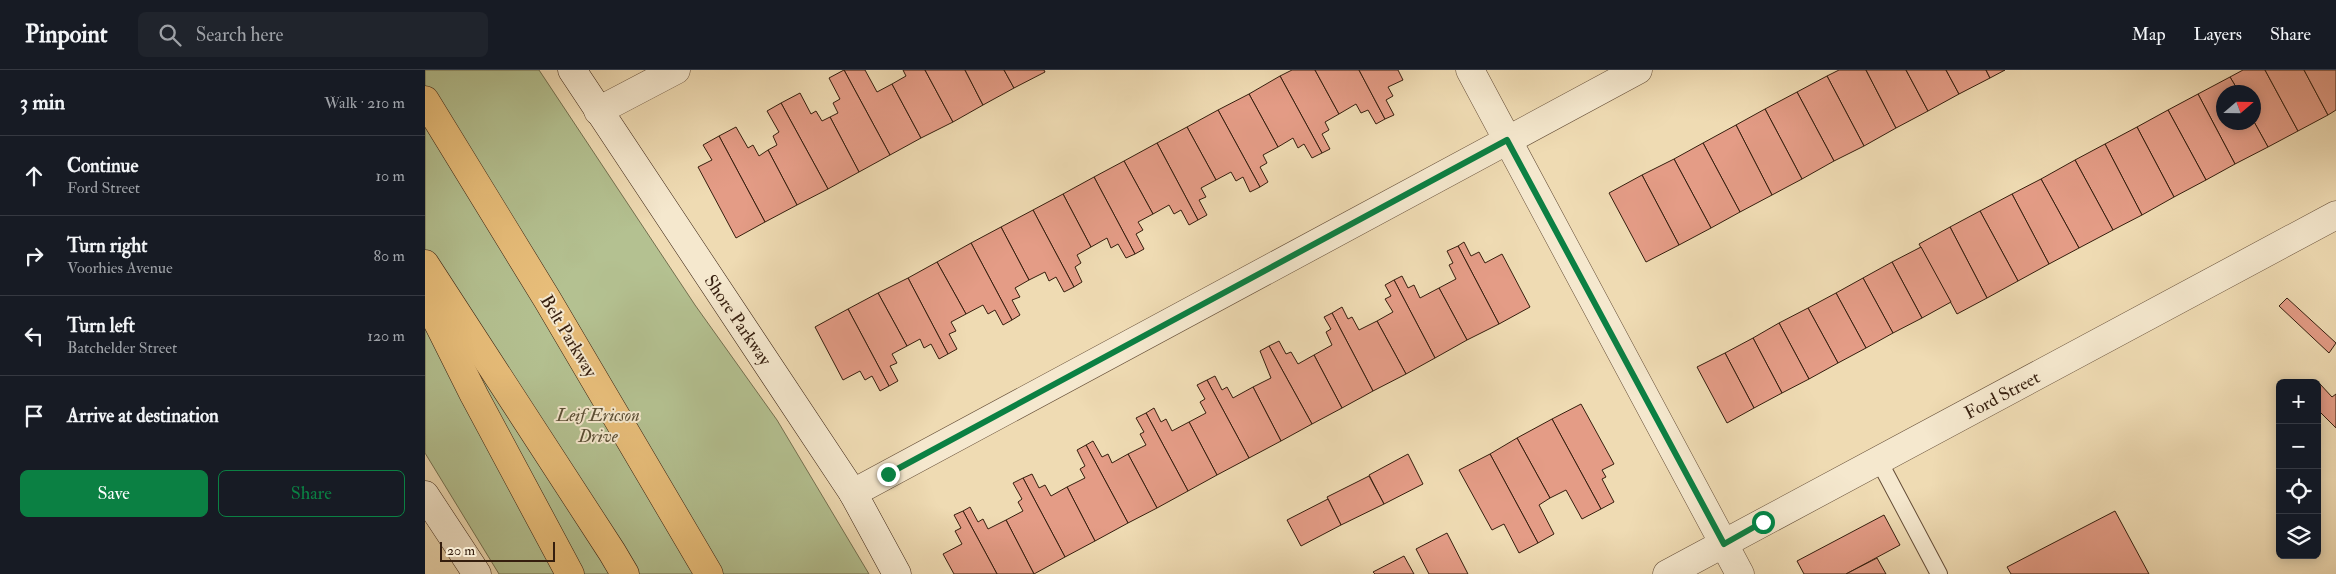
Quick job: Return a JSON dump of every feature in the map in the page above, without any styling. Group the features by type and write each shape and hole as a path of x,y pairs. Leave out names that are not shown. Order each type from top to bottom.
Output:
{"highway":[{"name":"Belt Parkway","path":"425,100 552,307 709,574"},
{"path":"425,264 613,552 625,574"},
{"path":"425,297 474,395 570,574"}],"street":[{"name":"Shore Parkway","path":"572,70 853,493 897,574"},
{"path":"599,112 676,70"},
{"path":"1470,70 1740,574"},
{"path":"853,493 1638,70"},
{"name":"Ford Street","path":"1667,574 2336,215"},
{"path":"425,494 477,574"}],"lane":[{"path":"1879,460 1939,574"}],"green space":[{"name":"Leif Ericson Drive","path":"425,70 539,70 695,305 777,420 869,574 499,574 425,453"}],"building":[{"path":"844,70 865,70 877,92 892,84 921,138 890,155"},
{"path":"844,70 890,155 859,172 830,117 838,113 833,103 840,99 829,78"},
{"path":"903,70 925,70 953,122 921,138 892,84 906,76"},
{"path":"925,70 965,70 983,105 953,122"},
{"path":"965,70 1004,70 1014,88 983,105"},
{"path":"1004,70 1044,70 1045,72 1014,88"},
{"path":"1292,70 1315,70 1339,114 1325,122 1329,130 1322,134 1330,149 1322,153 1280,76"},
{"path":"1315,70 1359,70 1385,119 1376,124 1368,110 1361,113 1356,104 1339,114"},
{"path":"1359,70 1398,70 1403,80 1388,87 1393,96 1386,100 1394,115 1385,119"},
{"path":"1839,70 1866,70 1896,128 1864,146 1827,76"},
{"path":"1866,70 1906,70 1928,111 1896,128"},
{"path":"1906,70 1946,70 1959,94 1928,111"},
{"path":"1946,70 1986,70 1990,78 1959,94"},
{"path":"1986,70 2005,70 1990,78"},
{"path":"2243,70 2265,70 2298,131 2268,147 2259,130 2261,130 2261,85 2235,85 2230,77"},
{"path":"2265,70 2304,70 2328,115 2298,131"},
{"path":"2304,70 2336,70 2336,110 2328,115"},
{"path":"1280,76 1322,153 1312,158 1304,144 1298,148 1293,138 1278,147 1249,94"},
{"path":"1827,76 1864,146 1834,161 1797,92"},
{"path":"2230,77 2235,85 2216,85 2216,128 2198,94"},
{"path":"1797,92 1834,161 1802,179 1765,109"},
{"path":"800,93 811,114 816,111 822,121 830,117 859,172 828,189 781,103"},
{"path":"1249,94 1278,147 1263,155 1267,163 1260,167 1268,182 1260,187 1218,110"},
{"path":"2198,94 2235,164 2206,180 2168,110"},
{"path":"781,103 828,189 797,205 768,150 777,145 773,136 779,132 767,111"},
{"path":"1765,109 1802,179 1772,195 1736,125"},
{"path":"1218,110 1260,187 1250,192 1243,177 1236,181 1231,172 1216,180 1187,127"},
{"path":"2168,110 2206,180 2174,197 2137,127"},
{"path":"1736,125 1772,195 1740,212 1703,143"},
{"path":"736,127 748,148 753,145 759,156 768,150 797,205 765,222 719,136"},
{"path":"1187,127 1216,180 1201,188 1206,197 1199,200 1207,215 1198,220 1157,143"},
{"path":"2137,127 2174,197 2142,215 2105,144"},
{"path":"2217,130 2259,130 2268,147 2235,164"},
{"path":"719,136 765,222 736,238 698,167 712,160 703,145"},
{"path":"1157,143 1198,220 1189,225 1181,210 1174,214 1169,205 1153,214 1124,161"},
{"path":"1703,143 1740,212 1711,228 1674,159"},
{"path":"2105,144 2142,215 2113,230 2075,160"},
{"path":"1674,159 1711,228 1679,245 1642,175"},
{"path":"2075,160 2113,230 2079,248 2041,179"},
{"path":"1124,161 1153,214 1138,222 1143,230 1136,234 1144,249 1135,254 1094,177"},
{"path":"1642,175 1679,245 1646,262 1609,193"},
{"path":"1094,177 1135,254 1126,258 1118,244 1111,248 1107,238 1091,247 1063,194"},
{"path":"2041,179 2079,248 2049,264 2012,194"},
{"path":"1063,194 1091,247 1077,255 1081,263 1075,267 1082,282 1074,287 1033,210"},
{"path":"2012,194 2049,264 2018,281 1980,211"},
{"path":"1033,210 1074,287 1064,292 1056,277 1049,281 1045,272 1029,280 1001,227"},
{"path":"1980,211 2018,281 1987,298 1950,227"},
{"path":"1001,227 1029,280 1015,288 1020,297 1012,300 1020,315 1012,320 971,243"},
{"path":"1950,227 1987,298 1957,314 1919,244"},
{"path":"1464,242 1471,256 1479,252 1485,263 1502,254 1530,307 1499,324 1458,246"},
{"path":"971,243 1012,320 1003,325 995,310 988,314 983,305 966,314 937,262"},
{"path":"1458,246 1499,324 1467,340 1439,288 1456,279 1449,265 1453,263 1447,251"},
{"path":"1921,247 1951,302 1922,318 1892,262"},
{"path":"937,262 966,314 951,322 956,331 949,334 957,349 948,354 908,278"},
{"path":"1892,262 1922,318 1893,333 1863,278"},
{"path":"1402,276 1408,288 1414,285 1420,298 1439,288 1467,340 1435,358 1394,280"},
{"path":"908,278 948,354 939,359 931,344 924,348 920,339 907,346 878,293"},
{"path":"1863,278 1893,333 1866,348 1836,293"},
{"path":"1394,280 1435,358 1406,374 1377,321 1393,312 1385,299 1391,296 1385,285"},
{"path":"878,293 907,346 892,354 897,363 890,366 898,381 889,386 848,309"},
{"path":"1836,293 1866,348 1838,363 1808,308"},
{"path":"2287,298 2336,343 2329,353 2279,306"},
{"path":"1342,307 1348,319 1352,317 1359,330 1377,321 1406,374 1373,391 1332,313"},
{"path":"1808,308 1838,363 1809,379 1779,323"},
{"path":"848,309 889,386 880,391 872,376 865,380 860,371 843,380 815,327"},
{"path":"1332,313 1373,391 1342,408 1314,355 1332,345 1326,332 1331,329 1324,317"},
{"path":"1779,323 1809,379 1782,393 1753,338"},
{"path":"1753,338 1782,393 1754,408 1725,353"},
{"path":"1279,341 1286,354 1291,352 1298,364 1314,355 1342,408 1312,424 1269,346"},
{"path":"1269,346 1312,424 1281,441 1253,387 1271,378 1260,351"},
{"path":"1725,353 1754,408 1727,423 1697,367"},
{"path":"1215,376 1222,390 1227,387 1233,398 1253,387 1281,441 1249,458 1207,380"},
{"path":"1207,380 1249,458 1217,475 1189,422 1206,413 1200,402 1205,399 1197,385"},
{"path":"2321,385 2332,397 2336,394 2336,428 2321,413"},
{"path":"1581,404 1614,464 1602,470 1606,477 1602,479 1614,502 1601,509 1552,419"},
{"path":"1154,408 1161,422 1166,419 1172,431 1189,422 1217,475 1188,491 1146,413"},
{"path":"1146,413 1188,491 1157,508 1128,454 1146,445 1140,434 1144,432 1136,418"},
{"path":"1552,419 1601,509 1582,519 1566,490 1550,498 1517,438"},
{"path":"1517,438 1550,498 1539,505 1554,534 1538,543 1490,454"},
{"path":"1093,441 1102,457 1108,454 1112,463 1128,454 1157,508 1128,523 1086,445"},
{"path":"1086,445 1128,523 1095,541 1067,487 1085,478 1080,469 1085,466 1077,450"},
{"path":"1408,454 1423,484 1384,504 1369,475"},
{"path":"1490,454 1538,543 1519,553 1504,524 1492,530 1459,470"},
{"path":"1032,474 1039,488 1045,485 1051,496 1067,487 1095,541 1065,557 1023,478"},
{"path":"1369,476 1384,504 1341,525 1327,497"},
{"path":"1023,478 1065,557 1034,574 1006,520 1023,511 1018,502 1022,499 1013,483"},
{"path":"1328,499 1341,525 1301,546 1287,520"},
{"path":"970,507 978,522 983,519 988,529 1006,520 1034,574 997,574 963,511"},
{"path":"963,511 997,574 954,574 943,554 962,544 955,531 961,528 954,515"},
{"path":"2115,511 2149,574 2011,574 2007,567"},
{"path":"1884,515 1900,545 1846,574 1804,574 1797,561"},
{"path":"1447,533 1468,574 1429,574 1416,549"},
{"path":"1404,556 1414,574 1375,574 1373,572"},
{"path":"1877,558 1886,574 1846,574"}],"route":[{"path":"888,474 1507,140 1724,544 1763,522"}]}
